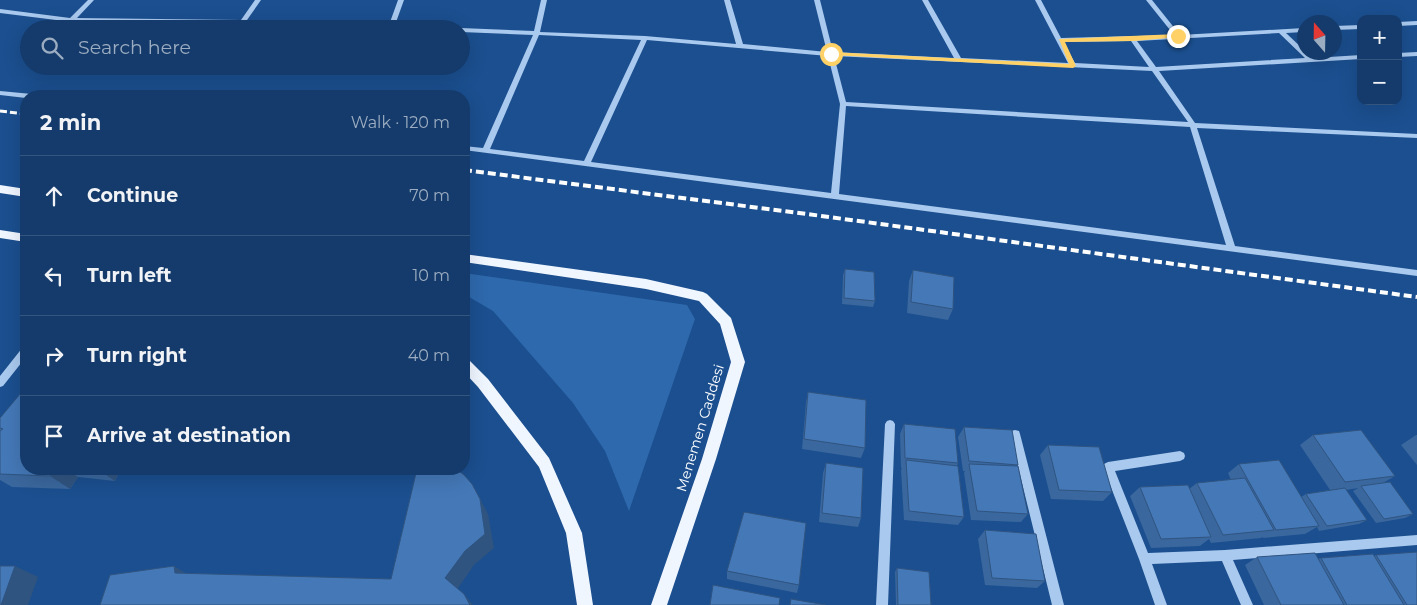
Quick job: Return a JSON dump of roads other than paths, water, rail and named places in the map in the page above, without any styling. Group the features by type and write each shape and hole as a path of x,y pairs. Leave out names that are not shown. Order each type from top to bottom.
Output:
{"main road":[{"path":"0,189 20,192"},
{"path":"0,234 20,237"},
{"name":"Menemen Caddesi","path":"470,259 646,284 703,298 726,322 738,362 709,460 659,605"},
{"path":"470,370 483,383 544,463 574,533 585,605"}],"street":[{"path":"0,11 72,20 91,0"},
{"path":"245,20 258,0"},
{"path":"394,20 401,0"},
{"path":"486,150 537,33 544,0"},
{"path":"727,0 740,45"},
{"path":"817,0 843,104 835,197"},
{"path":"924,0 959,60"},
{"path":"1038,0 1061,40 1073,66"},
{"path":"1149,0 1178,36"},
{"path":"1402,24 1417,23"},
{"path":"1342,27 1357,26"},
{"path":"470,30 645,38 831,54 1154,69 1311,60"},
{"path":"1061,40 1134,39 1297,30"},
{"path":"1280,31 1297,47"},
{"path":"588,163 645,38"},
{"path":"1134,39 1193,126 1231,247"},
{"path":"1402,55 1417,54"},
{"path":"1342,58 1357,57"},
{"path":"0,92 20,94"},
{"path":"843,104 1193,126 1417,136"},
{"path":"470,149 1231,247 1417,273"},
{"path":"0,383 20,358"},
{"path":"882,605 890,424"},
{"path":"1015,434 1058,605"},
{"path":"1161,605 1145,558 1108,467 1180,456"},
{"path":"1145,558 1225,556 1417,540"},
{"path":"1225,556 1247,605"}],"railway":[{"path":"0,111 20,113"},
{"path":"470,171 807,214 1417,297"}]}
